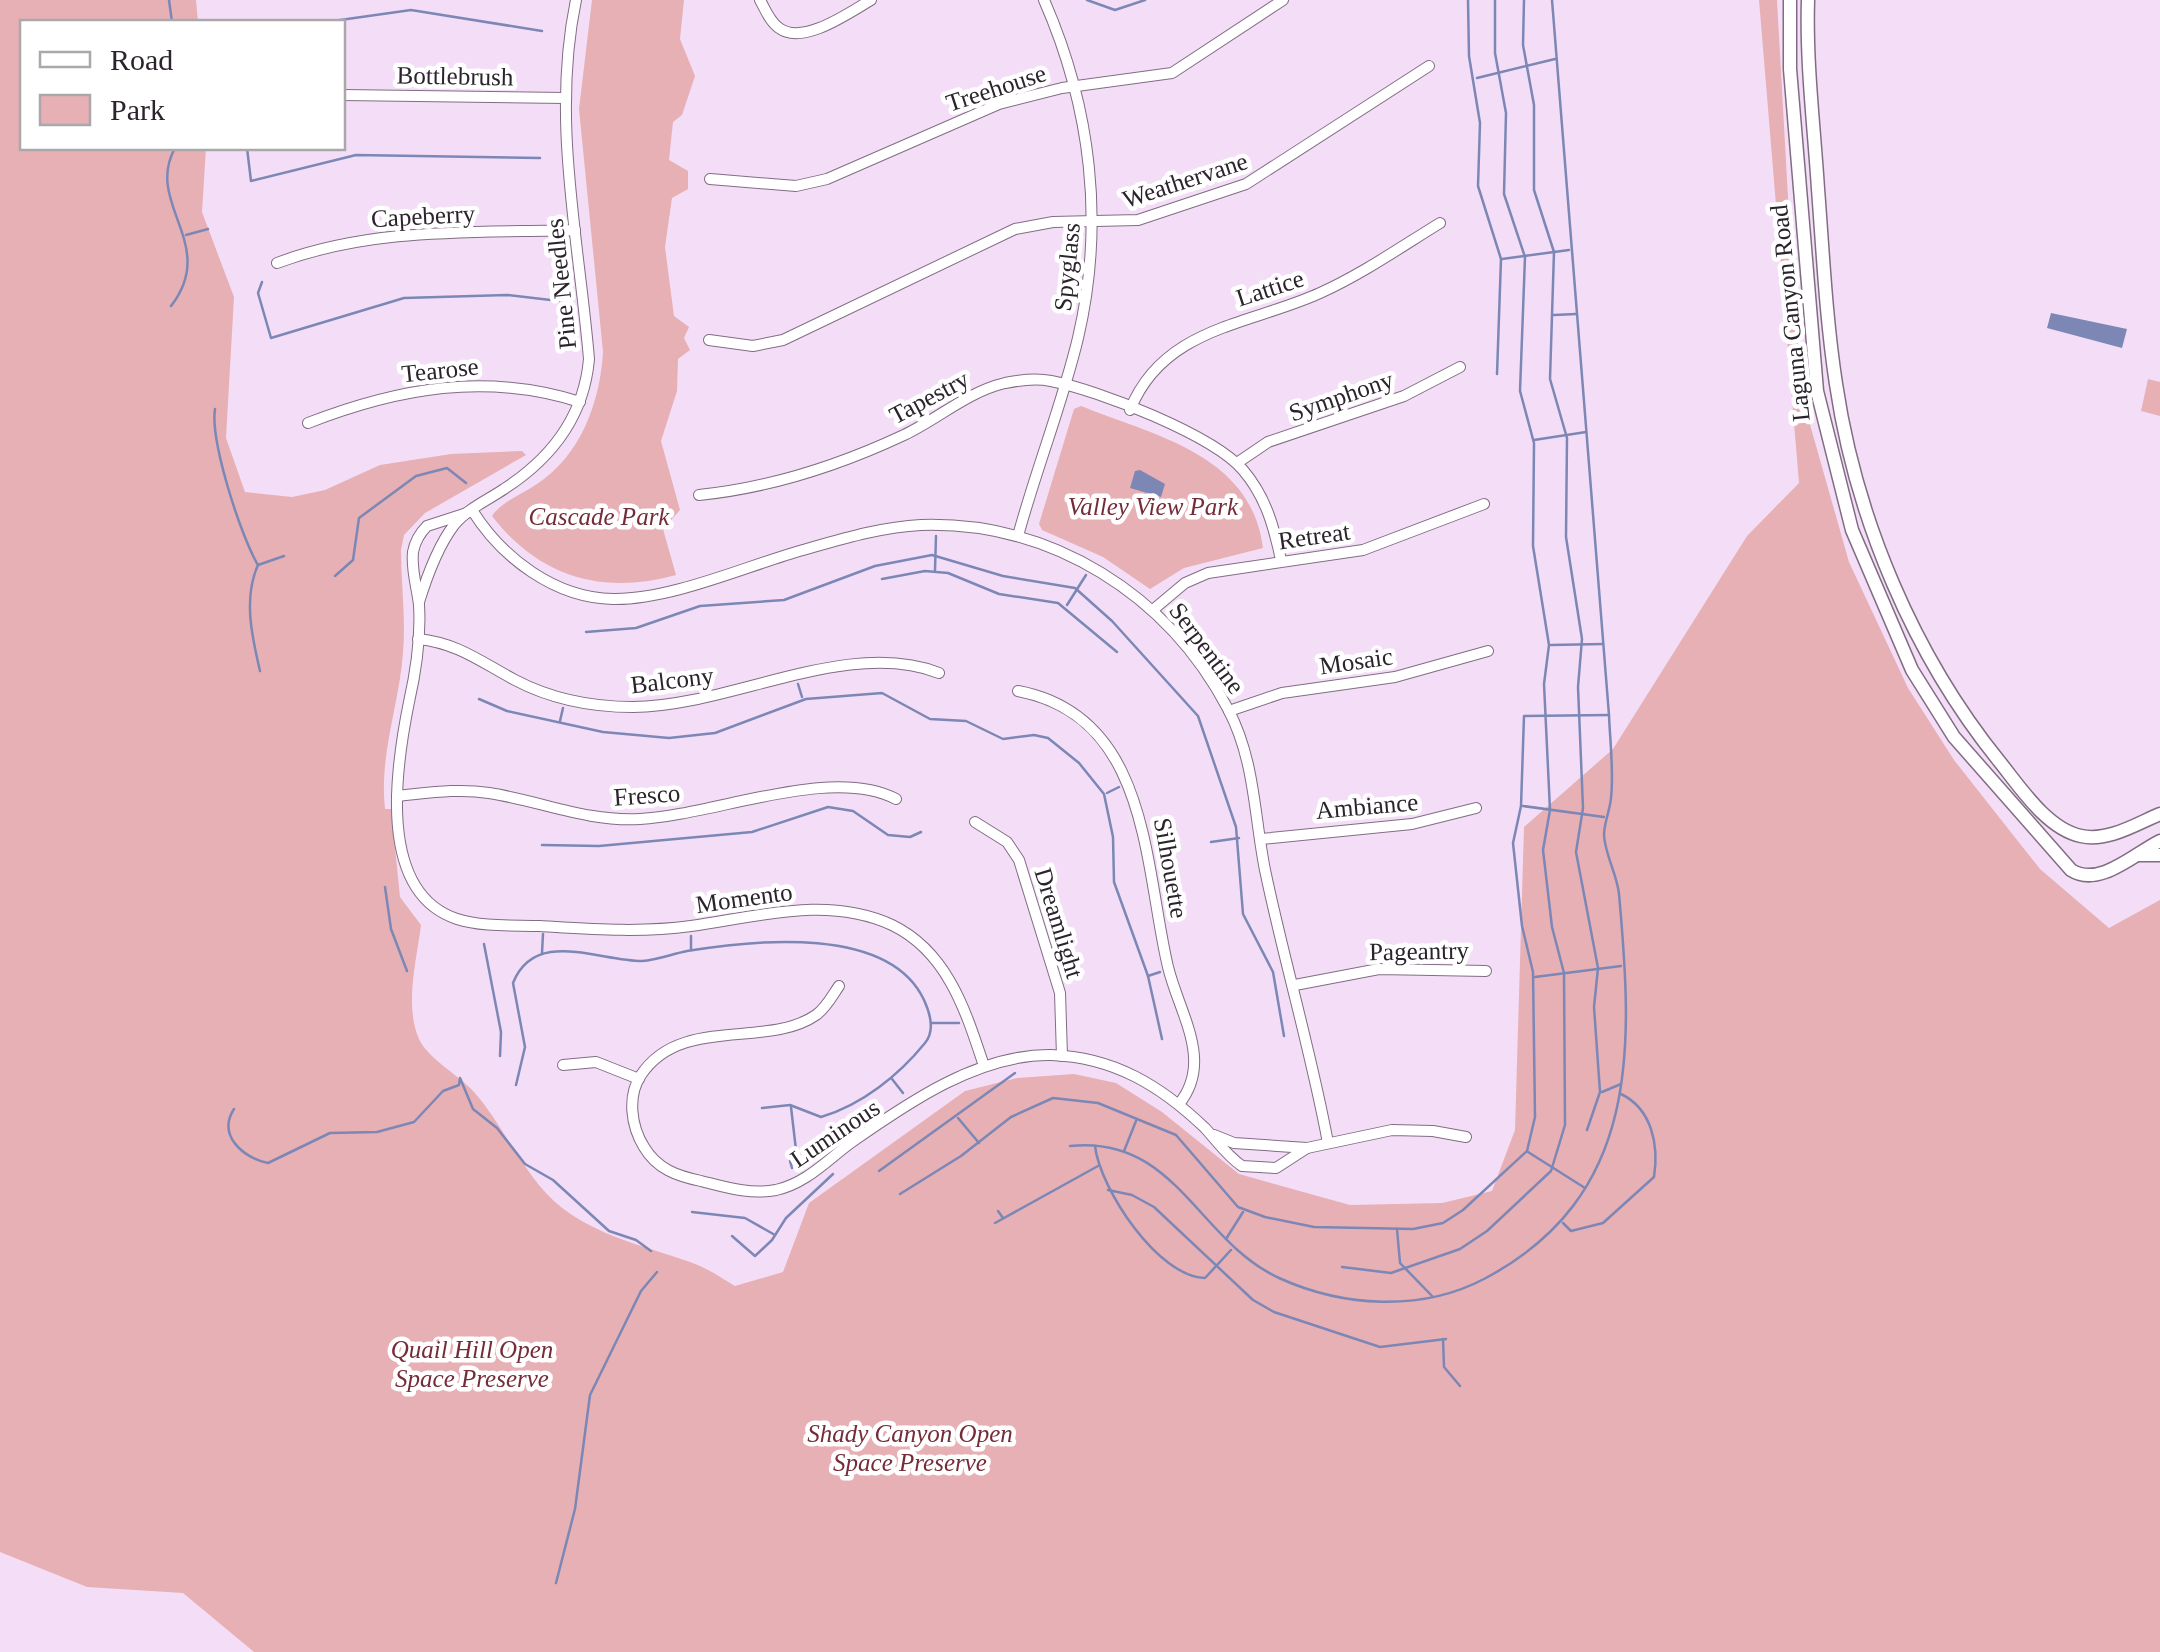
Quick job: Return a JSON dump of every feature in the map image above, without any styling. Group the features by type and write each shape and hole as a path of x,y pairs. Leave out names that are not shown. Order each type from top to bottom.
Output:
{"main road":[{"name":"Laguna Canyon Road","path":"1790,0 1790,69 1816,391 1852,530 1912,670 1954,737 2071,870 2080,876 2098,876 2160,840"},
{"name":"Laguna Canyon Road","path":"1808,0 1828,326 1848,444 1871,524 1929,660 1970,726 2023,791 2067,832 2086,838 2106,836 2160,814"},
{"path":"1813,336 1828,326"},
{"path":"2134,854 2160,855"}],"street":[{"name":"Pine Needles","path":"419,603 433,562 454,526 469,511 522,478 551,451 580,402 589,358 566,98 576,0"},
{"path":"760,0 776,26 792,32 834,22 871,0"},
{"name":"Spyglass","path":"1018,536 1064,385 1085,300 1092,223 1090,173 1075,86 1044,0"},
{"name":"Treehouse","path":"710,179 780,188 828,179 976,111 1075,86 1172,74 1283,0"},
{"name":"Weathervane","path":"708,340 753,346 783,340 1002,234 1029,225 1138,220 1246,184 1428,66"},
{"name":"Bottlebrush","path":"345,96 566,98"},
{"name":"Lattice","path":"1130,410 1151,374 1186,343 1229,322 1336,286 1440,223"},
{"name":"Capeberry","path":"277,263 326,246 387,235 575,230"},
{"name":"Symphony","path":"1237,463 1268,442 1404,396 1460,366"},
{"name":"Tapestry","path":"698,495 760,484 856,455 904,435 994,386 1039,380 1064,385 1204,438 1237,463 1268,509 1281,560"},
{"name":"Tearose","path":"308,423 385,397 458,386 512,385 580,402"},
{"name":"Retreat","path":"1154,609 1196,577 1379,546 1484,504"},
{"name":"Pine Needles","path":"430,904 405,866 397,796 397,764 418,639 419,603 413,563 418,538 435,522 469,511"},
{"name":"Serpentine","path":"469,511 510,554 543,580 569,591 610,599 650,595 893,528 952,526 1018,536 1094,568 1154,609 1192,652 1229,711 1252,778 1261,839 1328,1142"},
{"name":"Balcony","path":"418,639 461,647 539,691 620,707 675,703 860,664 901,662 939,674"},
{"name":"Mosaic","path":"1229,711 1282,693 1396,677 1488,651"},
{"name":"Silhouette","path":"1018,691 1054,701 1089,729 1106,748 1136,802 1168,966 1195,1058 1192,1084 1179,1104"},
{"name":"Fresco","path":"397,796 471,790 580,814 625,819 850,784 896,799"},
{"name":"Ambiance","path":"1261,839 1412,824 1476,808"},
{"name":"Dreamlight","path":"975,822 1006,842 1019,860 1060,993 1062,1056"},
{"name":"Momento","path":"430,904 472,922 602,930 670,928 782,910 866,916 911,937 942,967 954,985 984,1066"},
{"name":"Pageantry","path":"1295,985 1379,969 1486,970"},
{"path":"564,1065 596,1062 638,1079 656,1057 674,1046 812,1018 839,986"},
{"name":"Luminous","path":"638,1079 634,1123 652,1158 681,1176 758,1192 804,1180 865,1134 984,1066 1028,1057 1062,1056 1128,1072 1179,1104 1233,1160 1257,1170 1276,1168 1307,1148 1328,1142 1406,1129 1466,1137"},
{"name":"Luminous","path":"1209,1133 1234,1142 1307,1148"}],"green space":[{"path":"0,0 196,0 198,20 20,20 20,150 206,150 202,212 234,297 226,438 245,492 292,497 325,490 380,465 451,454 522,451 526,455 425,513 404,535 401,550 403,653 384,789 385,809 391,809 400,897 421,925 413,982 415,1026 423,1046 474,1092 537,1182 561,1207 606,1233 693,1263 735,1286 783,1272 809,1203 965,1091 1017,1078 1074,1074 1116,1083 1162,1112 1239,1174 1350,1205 1442,1203 1492,1191 1515,1130 1524,827 1613,749 1747,536 1799,483 1759,0 1777,0 1795,323 1807,414 1849,562 1908,688 1954,760 2040,869 2109,928 2160,900 2160,1652 254,1652 183,1593 87,1587 0,1552"},
{"name":"Cascade Park","path":"592,0 684,0 680,39 695,76 682,115 673,122 669,160 688,171 688,189 672,198 665,247 674,316 689,327 684,338 690,350 678,359 677,391 661,441 680,510 663,529 676,575 624,583 575,576 552,567 511,537 492,516 565,458 585,426 598,390 603,352 579,109"},
{"path":"2148,379 2160,382 2160,416 2141,411"},
{"name":"Valley View Park","path":"1081,406 1168,439 1220,470 1240,490 1255,516 1263,548 1184,568 1150,589 1103,557 1042,530 1039,524 1074,409"}],"water":[{"path":"2051,313 2127,329 2122,348 2047,328"},
{"path":"1135,471 1165,484 1161,497 1130,488"}],"waterway":[{"path":"169,0 172,20"},
{"path":"1087,0 1115,10 1145,0"},
{"path":"1468,0 1469,56 1480,123 1478,186 1501,259 1497,374"},
{"path":"1342,1267 1391,1273 1460,1249 1487,1231 1551,1171 1565,1125 1564,973 1552,927 1543,850 1550,810 1544,684 1549,645 1533,546 1534,443 1520,391 1525,257 1504,194 1506,113 1495,53 1495,0"},
{"path":"1524,0 1523,45 1534,105 1534,190 1554,252 1550,379 1567,438 1566,537 1582,639 1578,687 1583,808 1576,852 1598,968 1594,1007 1600,1092 1587,1130"},
{"path":"1070,1146 1106,1147 1136,1157 1161,1173 1251,1261 1279,1278 1329,1295 1382,1302 1434,1297 1484,1279 1535,1245 1573,1206 1599,1162 1616,1114 1624,1062 1624,952 1618,887 1604,835 1612,788 1609,715 1552,0"},
{"path":"340,20 411,10 542,31"},
{"path":"1477,78 1555,59"},
{"path":"171,306 184,284 188,263 168,188 168,168 174,150"},
{"path":"247,150 251,181 356,155 540,158"},
{"path":"186,235 208,229"},
{"path":"1502,259 1569,250"},
{"path":"262,282 258,293 271,338 404,298 507,295 559,301"},
{"path":"1554,315 1576,314"},
{"path":"215,409 217,443 228,489 258,565"},
{"path":"1534,440 1586,432"},
{"path":"335,576 353,560 359,518 416,476 447,468 466,483"},
{"path":"935,570 936,536"},
{"path":"586,632 636,628 700,606 784,600 875,566 932,555 1003,576 1075,588 1112,621 1198,716 1236,827 1243,914 1273,972 1284,1036"},
{"path":"260,671 250,618 253,578 258,565 284,556"},
{"path":"882,579 925,571 948,573 999,594 1058,603 1117,652"},
{"path":"1067,605 1086,575"},
{"path":"1551,645 1603,644"},
{"path":"798,684 802,697"},
{"path":"479,699 507,711 603,732 669,738 715,733 806,699 882,693 930,719 966,721 1003,739 1034,735 1048,738 1079,763 1104,794 1113,837 1114,882 1148,976 1162,1039"},
{"path":"560,721 563,708"},
{"path":"900,1194 961,1156 1011,1117 1053,1098 1098,1103 1176,1135 1238,1207 1265,1217 1314,1227 1413,1229 1443,1223 1463,1210 1527,1151 1535,1117 1533,972 1522,926 1513,843 1521,806 1524,716 1609,715"},
{"path":"1107,793 1119,787"},
{"path":"1523,806 1604,817"},
{"path":"542,845 599,846 752,832 828,807 853,811 888,835 910,837 921,832"},
{"path":"1211,842 1239,838"},
{"path":"385,887 391,929 407,971"},
{"path":"542,953 543,934"},
{"path":"691,936 691,949"},
{"path":"516,1085 525,1047 513,983 523,966 536,956 569,951 642,961 747,943 818,943 882,959 907,976 924,1000 931,1028 925,1043 904,1066 865,1097 821,1117 790,1105 762,1108"},
{"path":"484,944 501,1032 500,1056"},
{"path":"1535,977 1621,966"},
{"path":"1148,976 1160,972"},
{"path":"931,1023 959,1023"},
{"path":"879,1171 1015,1073"},
{"path":"234,1109 229,1128 235,1144 268,1163 330,1133 377,1132 414,1122 443,1091 459,1085 460,1078 473,1109 497,1128 525,1164 553,1180 609,1231 636,1240 651,1251"},
{"path":"892,1079 903,1093"},
{"path":"1602,1092 1621,1084"},
{"path":"1563,1223 1571,1231 1603,1223 1654,1177 1651,1129 1640,1109 1621,1094"},
{"path":"791,1107 796,1150 790,1161 792,1168"},
{"path":"958,1118 979,1143"},
{"path":"1124,1151 1136,1121"},
{"path":"1095,1146 1099,1164 1120,1206 1134,1228 1169,1263 1187,1274 1205,1278 1231,1250"},
{"path":"1528,1152 1585,1188"},
{"path":"995,1223 1098,1166"},
{"path":"732,1236 755,1256 772,1240 786,1218 833,1174"},
{"path":"1108,1190 1132,1195 1154,1207 1253,1300 1274,1312 1380,1347 1446,1339"},
{"path":"998,1211 1003,1218"},
{"path":"692,1212 745,1218 775,1235"},
{"path":"1226,1239 1243,1212"},
{"path":"1397,1229 1400,1263 1433,1297"},
{"path":"556,1583 575,1509 590,1395 641,1291 657,1272"},
{"path":"1443,1339 1444,1367 1460,1386"}],"park label":[{"name":"Quail Hill Open Space Preserve","path":"472,1364"},
{"name":"Shady Canyon Open Space Preserve","path":"910,1448"}]}
